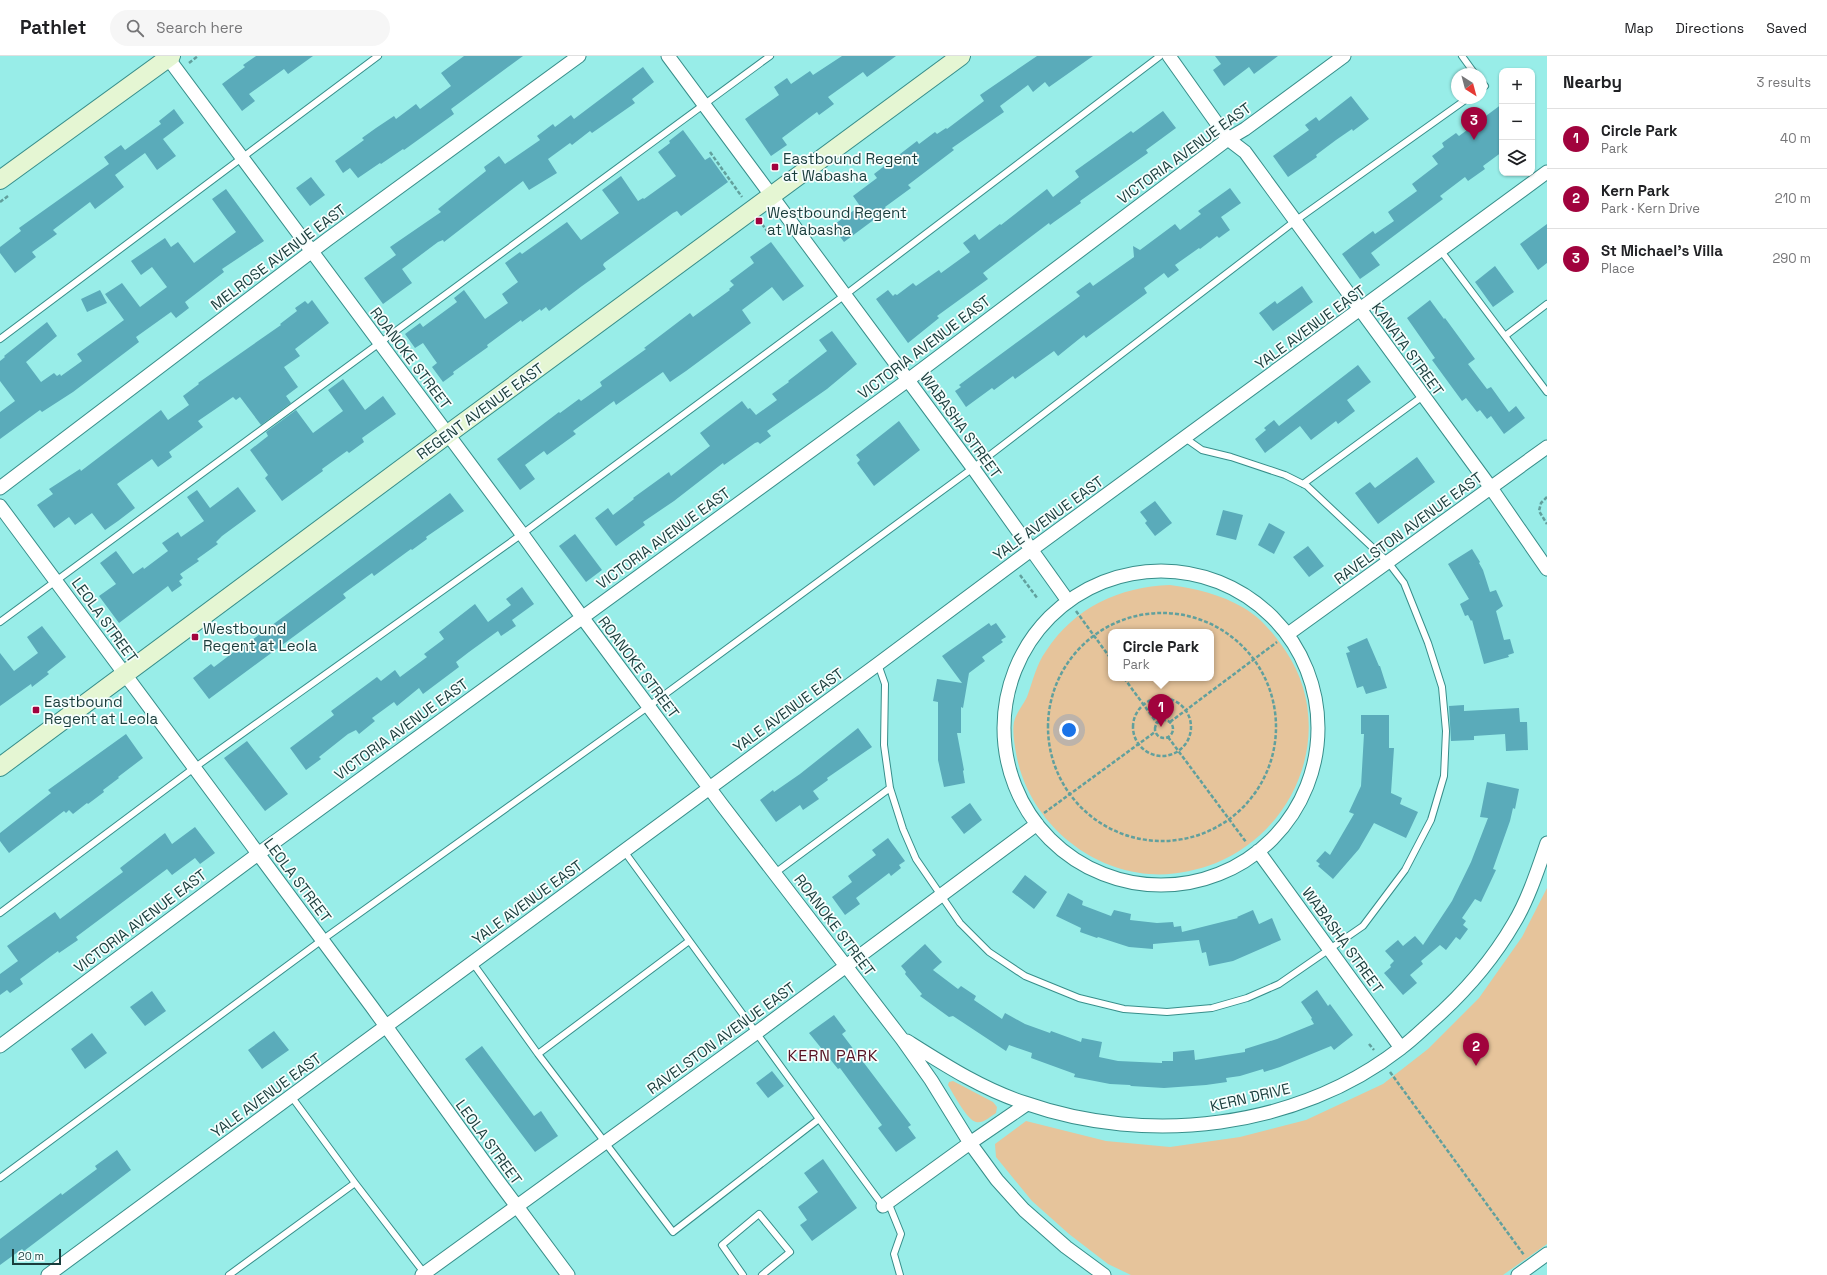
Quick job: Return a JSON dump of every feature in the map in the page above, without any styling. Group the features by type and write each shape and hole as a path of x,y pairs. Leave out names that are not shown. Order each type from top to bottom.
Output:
{"street":[{"name":"MELROSE AVENUE EAST","path":"0,488 312,251 578,56"},
{"name":"WABASHA STREET","path":"668,56 973,468 1068,601"},
{"name":"REGENT AVENUE EAST","path":"0,767 448,434 961,56"},
{"name":"KANATA STREET","path":"1169,56 1228,139 1245,152 1491,488 1547,569"},
{"name":"VICTORIA AVENUE EAST","path":"0,1046 258,854 908,380 1228,139 1245,129 1344,56"},
{"name":"ROANOKE STREET","path":"169,57 241,157 448,434 582,617 709,787 902,1039 997,1180 1024,1210 1066,1247 1104,1275"},
{"path":"0,180 169,57"},
{"name":"YALE AVENUE EAST","path":"48,1275 1031,550 1547,172"},
{"name":"RAVELSTON AVENUE EAST","path":"1288,634 1547,447"},
{"name":"LEOLA STREET","path":"0,506 568,1275"},
{"path":"1154,571 1185,572 1215,580 1243,593 1267,611 1288,634 1302,658 1313,685 1318,713 1316,756 1308,783 1296,808 1279,831 1256,852 1225,871 1200,879 1161,884 1136,882 1098,871 1076,859 1055,843 1036,822 1016,788 1008,761 1005,734 1006,706 1012,679 1023,654 1048,620 1068,601 1095,586 1124,575 1154,571"},
{"name":"RAVELSTON AVENUE EAST","path":"424,1274 756,1033 1036,822"},
{"name":"KERN DRIVE","path":"902,1039 988,1089 1027,1104 1071,1115 1122,1125 1171,1127 1222,1121 1284,1108 1336,1087 1382,1061 1401,1048 1459,997 1484,969 1515,922 1538,870 1547,843"},
{"name":"WABASHA STREET","path":"1256,852 1331,950 1401,1048"},
{"path":"886,1204 970,1142 1027,1104"},
{"path":"1518,1275 1547,1254"}],"lane":[{"path":"0,340 241,157 378,56"},
{"path":"0,622 770,56"},
{"path":"0,912 194,768 522,534 845,295 1160,56"},
{"path":"1462,56 1471,68"},
{"path":"0,1178 322,940 649,706 973,468 1295,221 1460,104"},
{"path":"1441,251 1547,392"},
{"path":"1505,336 1547,304"},
{"path":"1303,484 1423,396"},
{"path":"878,664 885,684 884,745 890,788 903,829 916,859 960,923 989,952 1025,976 1079,998 1124,1009 1167,1012 1212,1008 1233,1002 1279,984 1331,950 1363,926 1405,870 1431,820 1444,776 1446,731 1442,687 1428,643 1404,583 1388,562 1307,486 1285,476 1231,457 1202,450 1185,438"},
{"path":"775,873 890,788"},
{"path":"624,851 819,1118 886,1204 901,1234 894,1254 900,1275"},
{"path":"538,1054 689,941"},
{"path":"472,962 538,1054 673,1232 819,1118"},
{"path":"290,1096 424,1274"},
{"path":"229,1275 354,1183"},
{"path":"743,1275 722,1245 759,1214 790,1252 762,1275"}],"path":[{"path":"710,152 770,235"},
{"path":"1547,497 1541,503 1539,511 1547,524"},
{"path":"1068,601 1108,655"},
{"path":"1164,613 1179,614 1194,617 1221,629 1244,648 1254,659 1265,679 1273,700 1276,729 1275,744 1269,766 1260,786 1246,804 1230,819 1203,834 1189,838 1174,841 1144,840 1129,837 1102,825 1079,806 1069,795 1055,769 1050,754 1047,732 1048,710 1052,695 1064,668 1072,656 1094,635 1107,627 1135,616 1164,613"},
{"path":"1170,722 1288,634"},
{"path":"1036,822 1069,795 1155,732 1157,723 1126,681"},
{"path":"1162,698 1176,701 1186,710 1189,715 1192,729 1188,742 1179,752 1164,757 1157,756 1150,754 1138,744 1133,733 1133,720 1139,708 1144,704 1149,700 1162,698"},
{"path":"1157,723 1162,720 1170,722"},
{"path":"1155,732 1162,738 1168,737 1173,730 1170,722"},
{"path":"1168,737 1256,852"},
{"path":"1369,1044 1532,1265"}],"shaded area":[{"path":"1170,585 1190,588 1226,599 1250,612 1262,621 1285,650 1300,680 1308,711 1308,742 1301,772 1288,801 1269,826 1245,847 1216,863 1192,871 1175,874 1149,874 1126,870 1104,862 1083,851 1064,837 1048,821 1034,802 1024,781 1017,758 1013,726 1018,712 1027,697 1035,673 1046,651 1070,622 1085,611 1116,595 1133,590"},
{"path":"1547,888 1547,1244 1503,1275 1131,1275 1108,1264 1069,1234 1032,1201 996,1157 995,1144 1026,1121 1106,1141 1170,1147 1240,1137 1306,1120 1383,1084 1428,1049 1479,998 1522,937"},
{"path":"953,1081 993,1102 997,1107 996,1113 981,1122 972,1120 965,1112 948,1085 949,1082"}],"building":[{"path":"256,56 313,56 288,74 284,69 249,94 255,101 242,111 222,84 245,67 243,65"},
{"path":"464,56 523,56 451,109 454,114 404,150 403,149 381,164 380,163 358,178 350,168 343,173 335,161 364,140 362,138 394,116 396,119 416,104 420,109 451,86 441,73"},
{"path":"842,56 896,56 867,77 863,72 828,97 834,104 819,115 817,112 782,138 787,145 771,156 745,119 779,95 774,87 787,78 791,84 810,71 813,75"},
{"path":"1037,56 1093,56 1049,87 1045,82 1033,92 1028,85 1000,106 1004,112 952,148 954,150 908,185 911,188 885,207 887,210 844,242 832,226 860,206 853,196 877,178 874,174 917,141 919,144 935,132 937,134 946,128 947,129 984,101 980,95"},
{"path":"1215,56 1278,56 1254,74 1249,67 1224,86 1213,70 1221,64"},
{"path":"643,67 654,82 632,99 635,103 592,133 590,131 572,145 570,143 548,159 557,173 529,190 523,181 444,242 443,240 438,242 402,269 412,283 383,304 364,278 396,255 390,247 441,212 438,209 486,171 484,167 499,156 505,164 540,140 537,136 553,124 555,127 571,115 574,119"},
{"path":"1351,96 1369,119 1353,131 1352,129 1336,140 1316,155 1317,157 1288,177 1273,156 1309,130 1305,125 1316,117 1319,121"},
{"path":"1499,106 1499,154 1483,166 1485,169 1468,181 1465,177 1440,196 1443,199 1371,253 1380,265 1360,279 1342,254 1373,231 1375,234 1394,221 1388,212 1417,191 1412,184 1438,164 1432,156 1444,147 1442,143 1456,133 1459,136"},
{"path":"174,109 184,123 163,139 176,156 157,170 145,153 115,175 124,187 95,209 90,202 53,230 57,234 32,252 36,257 15,273 0,253 0,247 21,231 19,228 109,164 104,157 121,145 125,150 161,124 159,121"},
{"path":"1163,111 1176,128 1146,150 1148,153 1080,201 1081,203 1050,225 1049,223 983,273 988,279 937,316 939,318 908,343 876,299 888,290 893,296 895,294 897,295 913,283 916,286 939,270 941,273 970,252 963,243 975,234 979,240 1047,189 1053,197 1079,177 1075,171 1131,131 1133,133"},
{"path":"683,130 705,160 710,157 728,182 681,216 677,211 673,213 604,263 603,265 606,269 549,311 546,307 541,311 540,309 522,322 521,320 487,345 488,347 453,372 454,374 443,382 432,367 437,363 423,343 415,348 405,334 420,323 423,327 457,302 454,298 464,290 485,319 508,303 502,294 518,282 505,263 520,252 522,254 567,222 581,240 619,213 602,190 621,176 638,201 643,198 644,199 676,176 658,152"},
{"path":"311,177 325,195 310,206 296,188"},
{"path":"1230,188 1241,203 1221,217 1230,230 1219,238 1217,236 1175,265 1179,270 1168,278 1164,273 1144,288 1147,293 1086,338 1084,335 1058,356 1054,351 1015,379 1013,376 994,390 992,388 966,407 955,391 961,387 959,385 1080,296 1076,292 1090,282 1093,286 1134,257 1133,246 1140,250 1175,224 1180,230 1201,214 1198,211"},
{"path":"226,189 264,241 222,269 224,272 185,302 189,308 176,318 171,312 136,337 139,342 73,392 42,412 40,410 0,439 0,412 15,401 0,381 0,361 5,357 4,356 47,322 57,336 26,362 41,382 54,373 57,376 60,374 61,376 82,361 77,354 124,320 105,294 122,283 140,307 167,287 152,267 141,275 131,261 165,238 171,247 178,242 194,263 236,232 212,199"},
{"path":"1547,224 1547,263 1538,270 1520,244"},
{"path":"771,242 804,286 783,301 772,287 742,310 751,323 686,371 670,382 663,372 616,405 614,401 573,431 576,434 547,455 544,451 525,465 535,479 520,490 497,459 559,412 560,413 579,399 581,401 602,386 600,382 646,349 644,348 690,313 693,317 730,290 729,289 734,285 730,281 754,263 750,257"},
{"path":"1495,266 1514,292 1493,307 1475,282"},
{"path":"1302,286 1313,302 1273,331 1259,313 1275,301 1277,304"},
{"path":"100,290 107,303 87,312 81,299"},
{"path":"312,300 329,323 295,349 300,356 284,367 298,387 286,396 291,403 261,425 240,397 236,400 233,397 198,421 203,427 169,452 172,457 158,467 152,459 117,484 135,508 118,521 105,530 92,513 75,525 69,517 54,528 37,505 53,494 49,489 80,469 81,471 161,410 168,420 189,405 183,396 199,384 198,383 281,325 280,324 297,311 295,308 305,301 308,304"},
{"path":"1430,300 1475,359 1468,364 1487,389 1491,387 1509,412 1516,406 1525,418 1504,434 1491,416 1487,419 1480,410 1477,412 1466,398 1462,401 1432,360 1435,358 1407,318"},
{"path":"832,331 857,364 827,389 767,431 771,436 760,444 758,442 755,443 724,465 723,463 674,501 643,522 645,525 616,546 595,518 608,508 613,515 634,499 633,498 669,472 671,476 710,446 700,433 742,401 748,409 750,408 756,415 777,400 772,394 827,351 819,340"},
{"path":"1358,365 1371,382 1347,400 1355,411 1338,424 1336,421 1311,440 1300,426 1265,453 1255,439 1266,430 1264,428 1274,420 1279,426"},
{"path":"343,379 365,410 383,396 396,414 362,438 364,442 349,453 347,451 322,469 323,471 282,501 265,478 268,475 250,450 268,436 266,432 296,410 313,433 343,411 328,390"},
{"path":"899,421 920,450 874,486 857,463 860,460 856,455"},
{"path":"1417,457 1435,482 1378,524 1355,493 1370,482 1375,488"},
{"path":"238,487 256,511 222,536 216,542 218,544 197,559 199,561 180,574 183,578 179,581 182,585 172,592 168,586 119,623 99,596 116,584 100,563 116,551 133,574 143,567 144,569 168,551 162,543 178,532 181,537 204,521 187,497 197,490 210,508"},
{"path":"450,493 464,511 426,537 427,539 412,550 411,549 374,576 372,573 343,594 346,598 209,699 193,678 211,664 214,667 243,645 244,646"},
{"path":"1155,501 1172,523 1155,536 1145,523 1147,521 1140,512"},
{"path":"1223,510 1243,515 1236,540 1216,535"},
{"path":"1269,523 1285,532 1274,554 1258,545"},
{"path":"575,534 602,570 586,582 559,546"},
{"path":"1308,546 1324,566 1309,577 1293,557"},
{"path":"1472,549 1480,562 1479,563 1483,570 1490,592 1496,590 1503,606 1496,611 1504,640 1510,639 1514,653 1508,655 1509,657 1484,664 1472,620 1471,621 1468,615 1465,616 1460,604 1469,599 1448,564"},
{"path":"522,587 534,604 512,620 516,626 501,636 498,631 469,652 456,662 459,667 423,694 419,688 397,706 394,702 372,718 375,721 359,734 356,730 348,734 319,757 321,759 306,770 290,748 334,715 331,711 377,677 381,681 395,670 400,677 427,657 424,654 444,639 439,632 475,604 488,622 511,605 506,599"},
{"path":"989,623 991,626 996,623 1006,637 1001,640 1003,642 982,657 985,661 969,673 963,708 961,707 961,733 957,733 965,783 944,787 938,760 938,702 933,701 937,679 962,683 942,656"},
{"path":"42,626 66,657 47,672 49,674 32,687 31,684 0,706 0,653 14,671 38,653 27,637"},
{"path":"1367,638 1380,666 1387,688 1366,694 1363,686 1357,688 1346,653 1350,652 1347,647"},
{"path":"1464,705 1464,711 1519,708 1520,722 1527,722 1528,750 1506,751 1505,734 1474,736 1474,740 1451,741 1449,706"},
{"path":"1361,715 1389,715 1389,748 1394,748 1391,793 1402,798 1400,804 1418,812 1406,838 1374,823 1359,849 1333,879 1318,866 1320,864 1316,861 1325,851 1330,855 1354,814 1349,812 1361,786 1364,734 1361,734"},
{"path":"858,728 872,747 827,778 828,780 813,791 819,799 803,810 800,805 776,822 760,800 773,790 774,792 800,774"},
{"path":"126,734 143,758 118,777 119,778 103,790 104,792 88,804 87,803 73,814 69,810 66,813 64,811 9,853 0,841 0,833 51,793 48,790"},
{"path":"247,741 288,794 265,811 224,758"},
{"path":"1487,782 1519,789 1515,809 1513,808 1493,869 1496,870 1481,902 1475,899 1462,918 1466,921 1463,925 1468,929 1460,940 1456,937 1446,950 1440,945 1421,961 1423,964 1410,975 1417,983 1403,995 1384,973 1391,967 1390,965 1394,961 1385,951 1398,940 1403,946 1415,936 1423,945 1452,901 1471,862 1488,818 1480,817"},
{"path":"970,803 982,820 964,834 951,817"},
{"path":"195,827 215,853 200,864 195,858 172,875 167,869 76,937 78,940 59,953 58,951 20,979 23,984 10,993 7,990 0,995 0,974 18,961 7,946 55,912 60,919 123,872 120,868 165,833 172,844"},
{"path":"888,838 905,861 899,865 901,868 891,876 889,873 856,898 860,904 845,915 832,897 852,882 848,876 876,855 872,850"},
{"path":"1025,875 1047,892 1034,909 1012,892"},
{"path":"1068,893 1083,901 1082,905 1111,916 1114,910 1131,914 1130,920 1157,923 1173,922 1174,927 1181,926 1182,932 1238,918 1237,917 1253,910 1259,924 1272,918 1281,940 1233,961 1209,966 1206,952 1202,953 1199,940 1153,944 1153,949 1129,947 1080,932 1081,928 1056,916"},
{"path":"925,944 942,962 933,970 958,989 961,986 976,996 974,1000 1002,1019 1005,1013 1025,1024 1050,1033 1051,1031 1081,1042 1082,1038 1102,1042 1099,1057 1118,1061 1162,1063 1162,1061 1173,1061 1173,1052 1194,1050 1195,1060 1245,1052 1245,1049 1277,1039 1314,1024 1311,1019 1312,1018 1301,1002 1317,990 1328,1006 1330,1004 1353,1035 1334,1050 1331,1046 1264,1072 1263,1069 1240,1076 1226,1078 1227,1082 1164,1088 1110,1084 1074,1077 1075,1074 1031,1058 1032,1053 1009,1045 1006,1051 953,1016 949,1017 920,996 922,994 905,974 906,972 901,966"},
{"path":"152,991 166,1011 145,1026 130,1007"},
{"path":"834,1015 846,1031 842,1034 911,1125 908,1127 916,1138 896,1152 878,1128 882,1125 840,1068 838,1069 809,1033"},
{"path":"274,1031 289,1050 262,1069 248,1050"},
{"path":"92,1033 107,1053 85,1069 71,1049"},
{"path":"482,1046 534,1116 541,1111 558,1136 535,1152 465,1059"},
{"path":"772,1071 784,1086 768,1098 756,1083"},
{"path":"117,1150 131,1170 24,1251 22,1249 0,1265 0,1239 61,1193 62,1195 97,1169 95,1166"},
{"path":"823,1159 857,1208 812,1241 800,1225 807,1220 798,1207 818,1192 804,1173"}],"place":[{"name":"St Michael's Villa","path":"1474,140"},
{"name":"Eastbound Regent at Wabasha","path":"775,167"},
{"name":"Westbound Regent at Wabasha","path":"759,221"},
{"name":"Westbound Regent at Leola","path":"195,637"},
{"name":"Eastbound Regent at Leola","path":"36,710"},
{"name":"Circle Park","path":"1161,727"},
{"name":"Kern Park","path":"1476,1066"}],"district":[{"name":"KERN PARK","path":"833,1055"}]}
